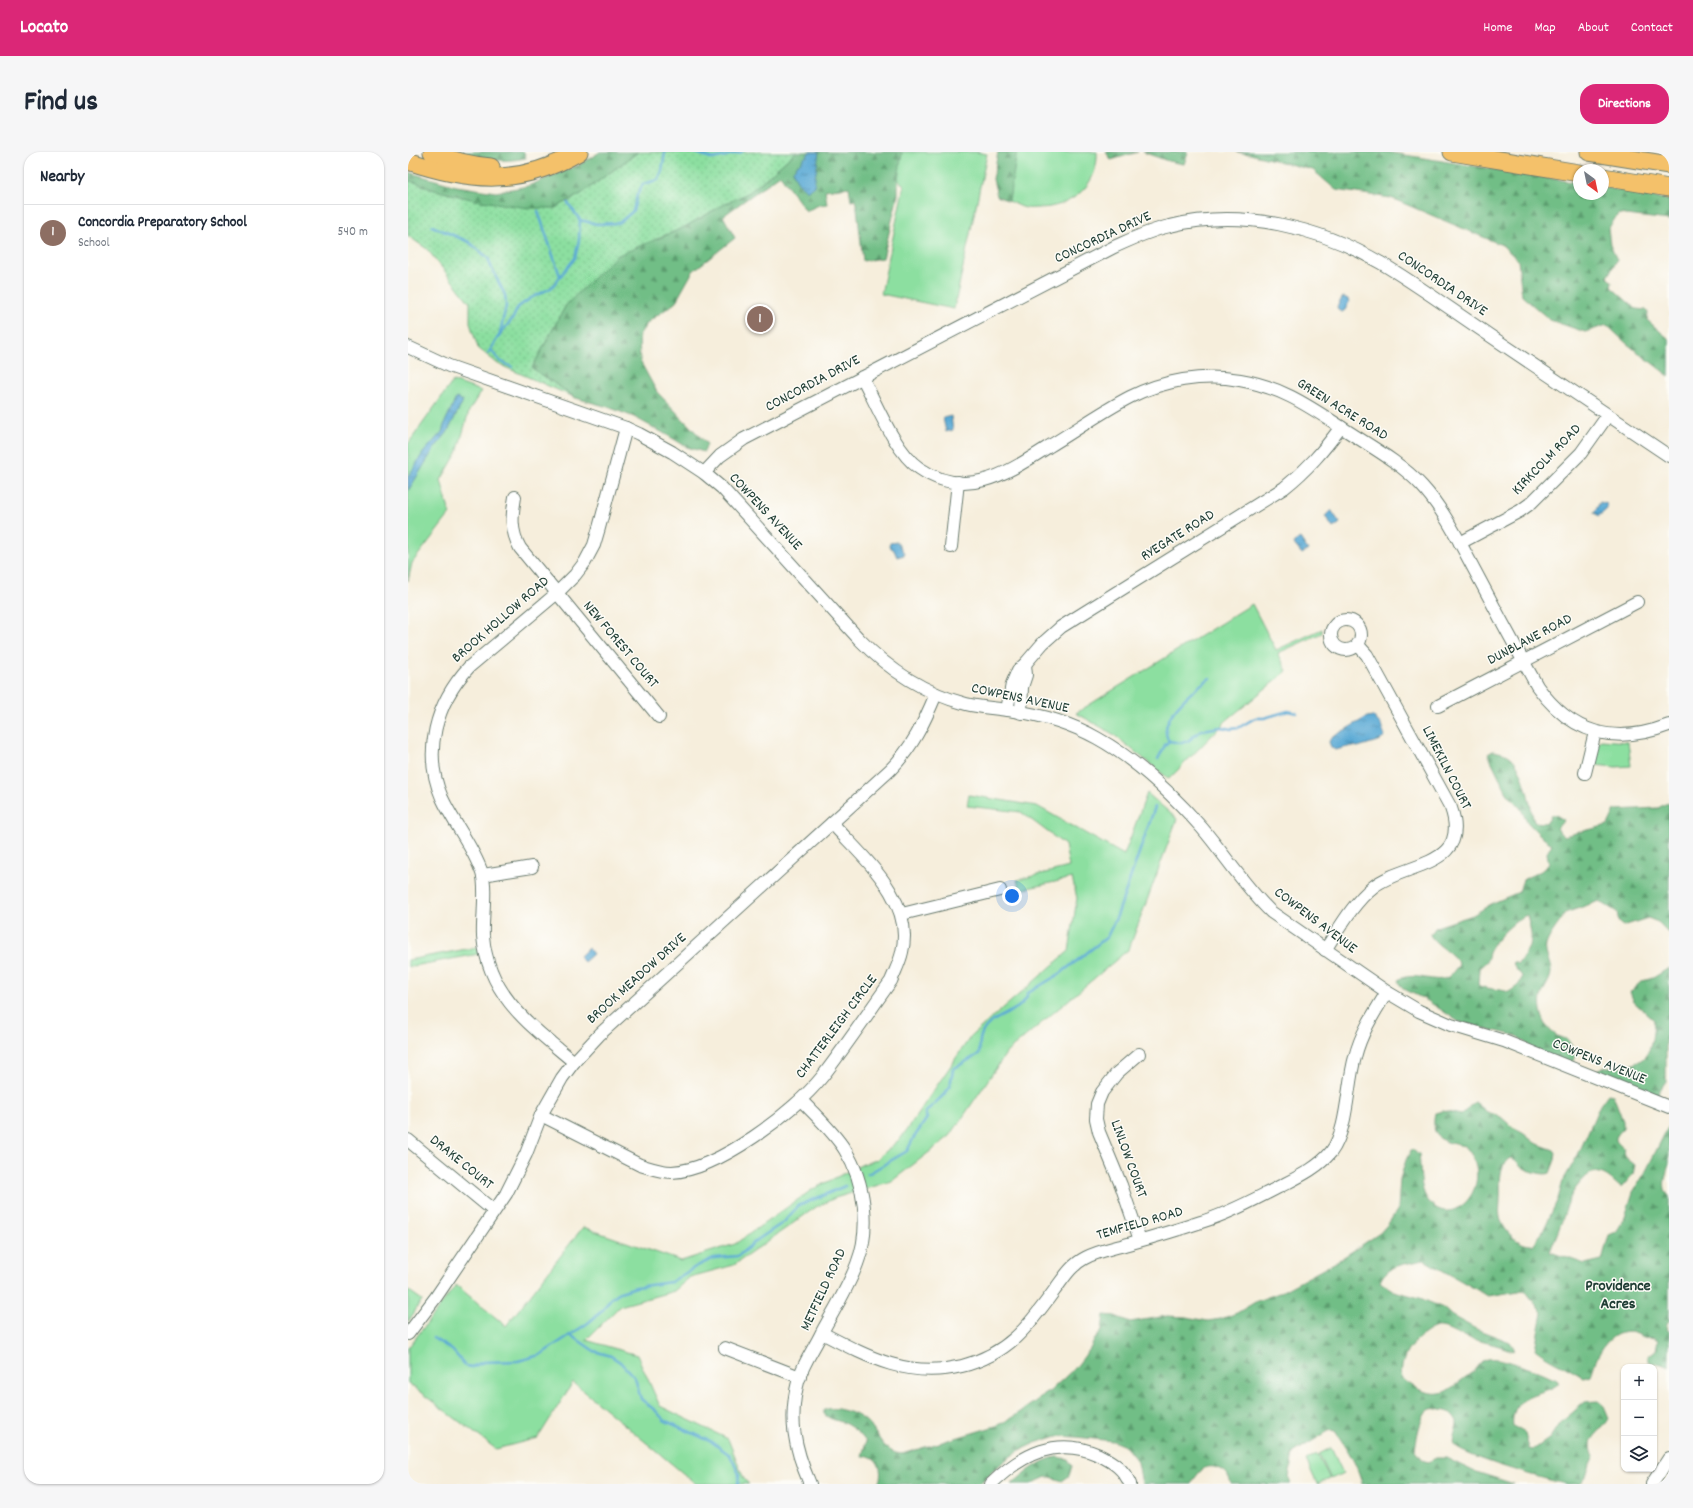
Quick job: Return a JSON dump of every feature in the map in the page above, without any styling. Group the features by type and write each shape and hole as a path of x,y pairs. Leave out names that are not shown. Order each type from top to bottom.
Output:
{"highway":[{"path":"432,152 465,164 485,167 508,167 537,162 563,152"},
{"path":"408,161 440,171 465,176 493,178 513,177 542,170 579,152"},
{"path":"1452,152 1573,172"},
{"path":"1589,152 1669,165"},
{"path":"1609,178 1669,188"}],"street":[{"name":"CONCORDIA DRIVE","path":"704,473 720,456 744,439 1135,238 1170,226 1204,220 1228,219 1265,223 1300,230 1337,242 1367,256 1403,277 1669,456"},
{"name":"COWPENS AVENUE","path":"408,347 449,366 626,428 654,441 704,473 731,497 870,650 898,673 936,694 967,704 1021,712 1057,721 1085,732 1109,745 1160,786 1187,812 1265,906 1325,950 1406,1004 1438,1020 1504,1042 1669,1107"},
{"name":"GREEN ACRE ROAD","path":"862,377 895,440 911,461 932,475 958,482 975,482 998,477 1011,471 1130,397 1170,382 1193,378 1224,378 1260,384 1281,391 1302,401 1405,471 1420,484 1433,499 1460,543 1537,686 1546,699 1557,710 1582,727 1595,732 1619,736 1636,735 1669,725"},
{"name":"KIRKCOLM ROAD","path":"1460,543 1520,511 1531,503 1581,453 1608,415"},
{"name":"RYEGATE ROAD","path":"1007,710 1012,684 1018,670 1025,664 1043,642 1061,627 1284,488 1302,474 1318,457 1341,427"},
{"name":"BROOK HOLLOW ROAD","path":"574,1062 519,1015 498,986 486,954 483,936 483,875 473,851 446,805 438,787 432,761 432,746 438,717 450,691 469,667 556,594 575,575 585,562 594,545 626,428"},
{"path":"951,547 958,482"},
{"name":"NEW FOREST COURT","path":"515,497 512,516 515,539 526,558 659,717"},
{"name":"DUNBLANE ROAD","path":"1438,706 1637,602"},
{"name":"LIMEKILN COURT","path":"1325,950 1355,905 1366,893 1374,886 1387,879 1434,861 1444,854 1451,844 1455,833 1456,821 1451,808 1367,655 1358,645"},
{"path":"1021,712 1022,687 1026,675 1025,664"},
{"name":"BROOK MEADOW DRIVE","path":"410,1332 436,1297 515,1178 550,1096 574,1062 600,1034 903,758 923,725 936,694"},
{"path":"1585,772 1595,732"},
{"name":"CHATTERLEIGH CIRCLE","path":"541,1115 640,1166 672,1172 690,1168 722,1156 762,1131 801,1100 821,1078 891,980 898,966 902,952 904,933 902,914 889,888 832,823"},
{"path":"483,875 532,867"},
{"path":"902,914 1000,890"},
{"name":"TEMFIELD ROAD","path":"822,1333 867,1356 900,1367 934,1370 963,1365 999,1351 1021,1333 1067,1273 1079,1261 1102,1251 1219,1216 1305,1174 1319,1164 1331,1152 1337,1141 1342,1126 1354,1058 1359,1041 1367,1023 1387,992"},
{"name":"LINLOW COURT","path":"1139,1054 1117,1073 1102,1092 1098,1104 1096,1119 1099,1132 1121,1186 1140,1240"},
{"name":"METFIELD ROAD","path":"801,1100 828,1127 846,1151 858,1182 864,1211 864,1226 858,1263 800,1377 794,1403 794,1432 800,1459 810,1484"},
{"name":"DRAKE COURT","path":"408,1140 494,1211"},
{"path":"725,1348 800,1377"},
{"path":"991,1484 1017,1462 1028,1456 1052,1448 1066,1446 1080,1448 1111,1460 1121,1469 1130,1484"},
{"path":"1652,1484 1669,1458"}],"green space":[{"path":"456,152 524,152 526,158 517,160 490,160"},
{"path":"600,152 638,152 581,194 555,208 528,208 475,200 431,189 415,182 408,181 408,172 456,186 496,192 528,186 579,165"},
{"path":"638,152 796,152 750,192 725,204 681,229 660,237 566,305 532,368 576,398 498,364 478,348 470,323 470,303 427,249 408,236 408,181 415,182 431,189 555,208 581,194"},
{"path":"796,152 902,152 898,180 898,195 883,258 863,261 856,199 851,200 849,187 825,190 827,204 819,205 806,211 780,175 723,216 735,238 693,271 675,303 649,321 639,335 640,361 657,392 707,444 704,452 687,447 634,417 608,407 576,398 532,368 566,305 616,256 681,229 725,204 750,192"},
{"path":"902,152 976,152 987,154 954,309 881,294 904,185 898,180"},
{"path":"998,152 1017,152 1009,201 997,196 993,179"},
{"path":"1017,152 1097,152 1093,175 1088,185 1080,193 1061,204 1050,207 1027,208 1009,201"},
{"path":"1106,152 1138,152 1111,160"},
{"path":"1143,152 1188,152 1184,164 1168,161"},
{"path":"1236,152 1386,152 1573,182 1573,200 1609,200 1609,188 1669,200 1669,220 1618,214 1608,229 1610,245 1617,260 1607,277 1612,282 1611,287 1636,309 1646,310 1648,313 1647,320 1669,339 1669,376 1626,343 1607,325 1585,332 1550,320 1522,296 1518,260 1502,245 1391,198 1336,190 1313,170 1250,154"},
{"path":"453,381 481,391 469,411 457,453 441,480 450,514 412,563 408,581 408,444"},
{"path":"1252,604 1276,650 1322,629 1322,633 1278,653 1287,671 1227,720 1169,779 1113,734 1076,713"},
{"path":"1601,740 1628,742 1631,766 1616,767 1594,765 1595,747"},
{"path":"1493,751 1508,755 1514,760 1526,786 1534,822 1545,823 1549,820 1551,815 1556,815 1564,820 1557,828 1564,836 1608,825 1615,810 1658,808 1669,802 1669,933 1658,922 1648,918 1623,926 1619,923 1617,912 1599,901 1565,913 1546,945 1546,952 1551,972 1550,978 1541,997 1541,1011 1550,1030 1554,1034 1567,1039 1572,1047 1574,1058 1573,1061 1568,1063 1534,1050 1517,1036 1459,1022 1428,1001 1404,989 1398,980 1411,976 1437,979 1448,977 1459,965 1457,960 1430,935 1436,927 1473,915 1493,903 1519,892 1522,882 1526,878 1541,871 1549,864 1547,853 1552,844 1543,838 1528,823 1521,809 1507,793 1488,754","holes":["1527,915 1531,931 1531,941 1527,951 1518,964 1513,962 1515,968 1522,976 1519,984 1509,992 1478,985 1479,968 1488,958 1490,950 1496,940 1512,924"]},
{"path":"1147,793 1177,819 1129,949 1007,1052 950,1136 892,1181 835,1198 816,1207 734,1265 690,1277 674,1291 620,1306 586,1340 637,1355 660,1406 728,1439 744,1479 749,1484 696,1484 573,1382 538,1438 496,1449 408,1383 408,1348 456,1285 506,1326 583,1227 681,1261 735,1244 813,1189 863,1164 876,1160 901,1138 971,1036 1069,951 1077,898 1072,878 1020,890 1017,880 1069,867 1065,845 1021,812 967,806 969,795 1037,806 1124,855"},
{"path":"477,947 479,954 408,967 408,960"},
{"path":"1669,968 1669,1033 1666,1038 1666,1081 1656,1096 1610,1079 1597,1070 1605,1067 1630,1065 1644,1058 1650,1046 1654,1020 1634,1002 1630,992 1642,981 1653,978"},
{"path":"1608,1094 1613,1095 1623,1121 1623,1129 1617,1136 1616,1141 1624,1150 1628,1160 1635,1165 1633,1174 1622,1187 1602,1174 1595,1173 1586,1177 1574,1191 1568,1202 1550,1252 1585,1264 1602,1260 1609,1235 1616,1232 1620,1226 1626,1214 1633,1192 1645,1173 1669,1125 1669,1163 1665,1188 1669,1196 1669,1321 1666,1329 1669,1332 1669,1367 1648,1361 1648,1356 1656,1350 1658,1340 1644,1337 1635,1333 1621,1333 1614,1336 1603,1347 1591,1376 1584,1378 1535,1349 1542,1313 1525,1290 1488,1296 1424,1260 1392,1268 1383,1276 1380,1282 1394,1291 1420,1298 1443,1308 1452,1316 1476,1329 1510,1342 1514,1348 1513,1351 1461,1335 1441,1327 1431,1329 1421,1336 1408,1350 1403,1363 1401,1372 1402,1378 1416,1388 1433,1393 1447,1391 1488,1359 1512,1362 1555,1379 1558,1381 1558,1384 1524,1399 1515,1410 1513,1426 1525,1433 1529,1449 1533,1450 1550,1438 1559,1424 1585,1402 1598,1401 1604,1406 1609,1418 1595,1436 1591,1444 1591,1450 1594,1457 1590,1463 1585,1478 1580,1484 1567,1484 1526,1473 1471,1455 1459,1449 1453,1443 1457,1421 1452,1414 1448,1412 1431,1409 1421,1421 1415,1451 1422,1460 1428,1462 1436,1458 1446,1458 1473,1471 1514,1484 1362,1484 1355,1463 1335,1431 1330,1430 1293,1453 1289,1477 1291,1484 1231,1484 1228,1476 1220,1469 1207,1467 1198,1474 1191,1484 1142,1484 1138,1462 1125,1446 1113,1441 1057,1436 1035,1443 1018,1451 1003,1462 979,1484 878,1484 880,1480 880,1468 876,1460 868,1456 862,1456 866,1442 864,1439 844,1423 831,1419 824,1414 824,1410 833,1408 856,1415 869,1424 886,1447 891,1451 902,1454 999,1425 1050,1391 1076,1367 1102,1330 1104,1315 1115,1316 1130,1322 1167,1316 1186,1317 1208,1321 1221,1319 1237,1313 1257,1301 1279,1293 1305,1279 1336,1262 1380,1233 1398,1209 1400,1179 1411,1150 1419,1154 1421,1183 1427,1199 1437,1209 1448,1211 1459,1208 1468,1200 1475,1188 1477,1175 1474,1160 1465,1146 1445,1141 1436,1134 1434,1129 1435,1113 1443,1111 1461,1115 1475,1102 1487,1112 1501,1117 1535,1143 1554,1150 1556,1153 1550,1173 1547,1174 1536,1173 1528,1170 1522,1167 1514,1159 1510,1158 1503,1166 1501,1171 1500,1217 1504,1227 1514,1238 1523,1244 1533,1245 1543,1231 1558,1199 1563,1181 1578,1155 1600,1105"},
{"path":"408,1290 422,1300 408,1322"},
{"path":"1331,1448 1343,1473 1331,1479 1319,1454"},
{"path":"1317,1454 1330,1479 1317,1484 1306,1460"},
{"path":"1056,1457 1068,1459 1072,1466 1069,1476 1062,1481 1051,1477 1046,1477 1031,1484 1012,1484 1038,1464"}],"water":[{"path":"810,152 819,152 814,186 808,191 798,182 793,170"},
{"path":"1344,297 1348,299 1349,302 1345,310 1342,312 1338,310 1337,307"},
{"path":"456,398 463,401 447,433 434,449 408,491 408,477 423,453 442,432"},
{"path":"951,416 953,430 946,432 943,418"},
{"path":"1600,502 1607,504 1607,509 1599,516 1594,513"},
{"path":"1331,510 1340,523 1333,528 1325,516"},
{"path":"1300,538 1308,550 1302,554 1293,543"},
{"path":"897,542 904,555 897,557 894,550 889,546 890,543"},
{"path":"1373,716 1381,725 1385,736 1381,740 1358,747 1352,746 1335,750 1331,747 1329,742 1331,738 1367,717"},
{"path":"588,948 593,954 584,962 579,957"}],"waterway":[{"path":"488,354 500,334 513,318 518,307 531,298 551,288 575,258 579,240 580,220 597,224 619,223 633,211 637,195 643,184 658,180 662,171 665,152"},
{"path":"694,152 713,159 742,152"},
{"path":"568,203 580,220"},
{"path":"538,211 560,276"},
{"path":"432,226 469,242 488,258 505,295 506,306 500,333"},
{"path":"491,350 500,361 512,367"},
{"path":"1169,741 1166,733 1167,724 1171,715 1194,690 1210,678"},
{"path":"1158,759 1165,745 1169,741 1181,743 1188,741 1201,730 1221,727 1231,729 1238,728 1255,718 1264,718 1288,711 1297,713"},
{"path":"868,1174 907,1151 927,1118 925,1113 944,1095 950,1085 953,1069 979,1054 981,1036 985,1028 990,1023 1019,1006 1025,1001 1028,993 1061,973 1107,937 1117,916 1155,807"},
{"path":"433,1338 452,1350 466,1366 472,1367 483,1362 518,1361 540,1355 588,1323 602,1311 611,1298 620,1292 636,1287 671,1282 697,1266 714,1258 738,1256 757,1240 784,1222 798,1206 845,1186"},
{"path":"571,1335 594,1351 611,1356 620,1362 635,1378 641,1399 656,1411 664,1420 712,1442 730,1455 739,1474 738,1484"}],"place":[{"name":"Concordia Preparatory School","path":"760,319"}],"district":[{"name":"Providence Acres","path":"1618,1295"}]}
